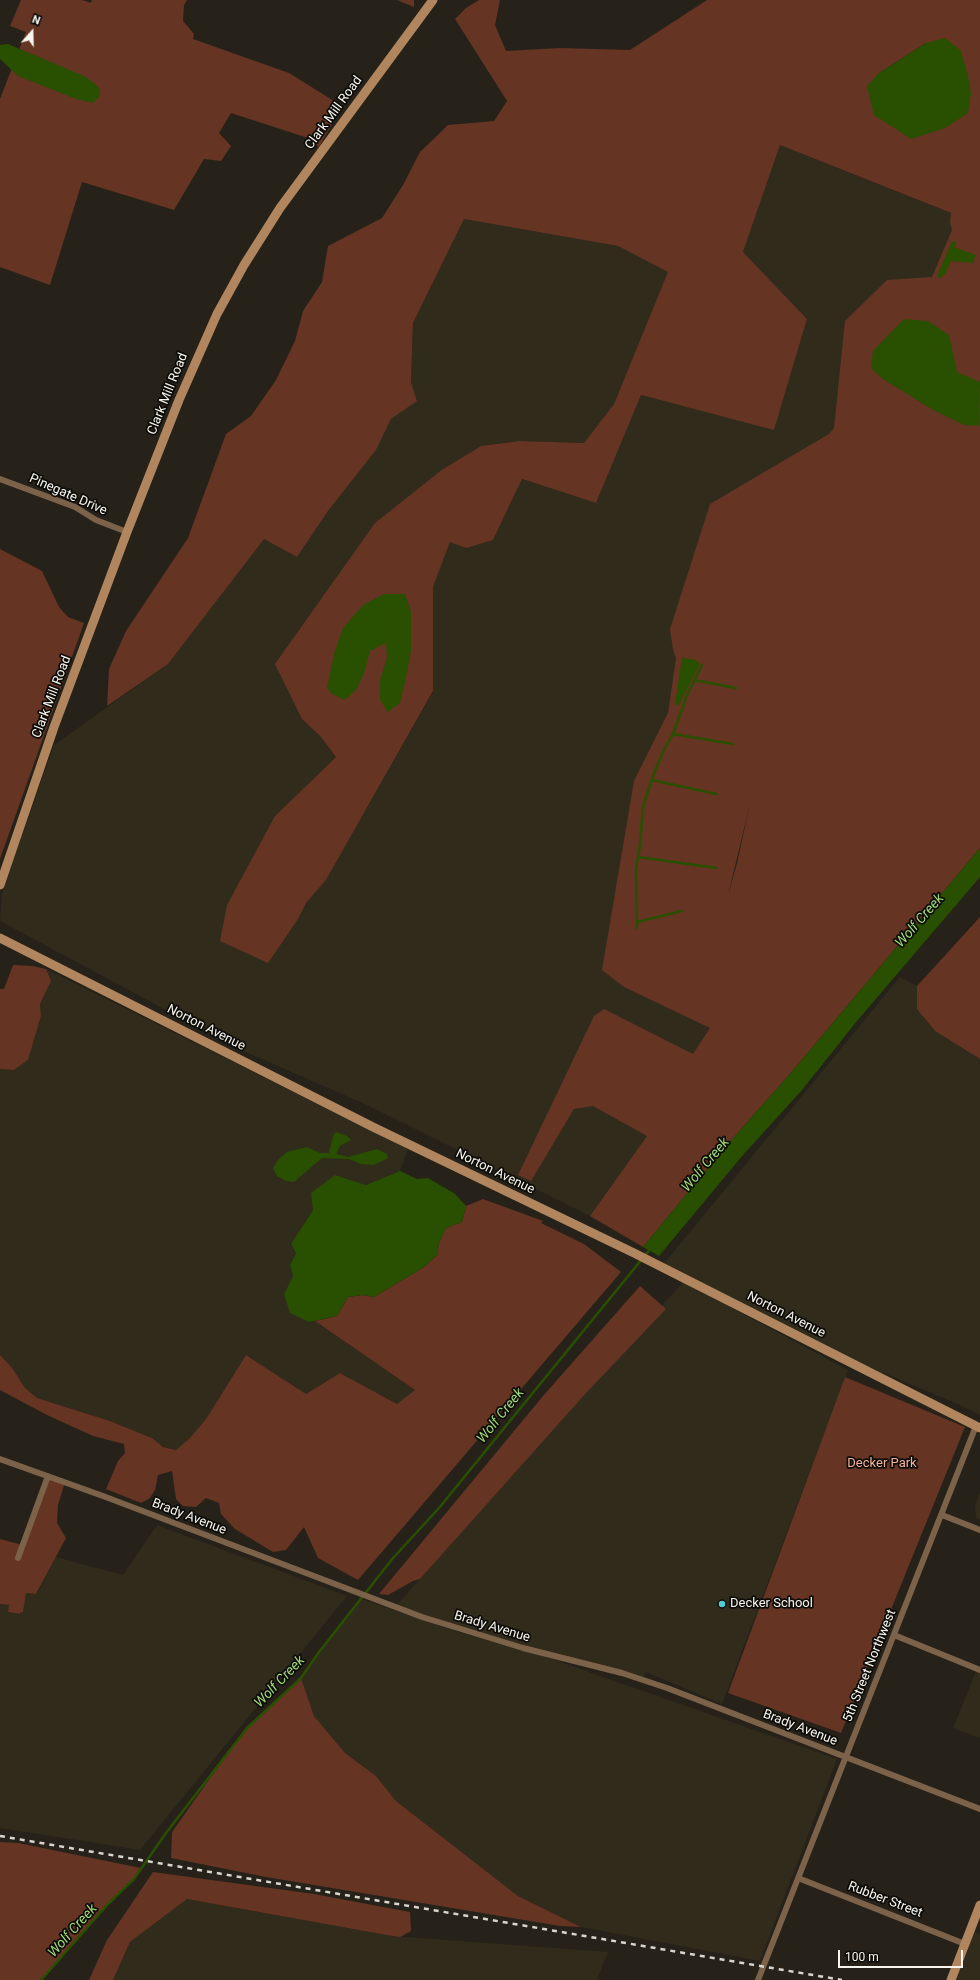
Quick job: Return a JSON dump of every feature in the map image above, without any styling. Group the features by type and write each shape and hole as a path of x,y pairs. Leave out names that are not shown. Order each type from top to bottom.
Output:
{"main road":[{"name":"Clark Mill Road","path":"0,885 54,727 127,532 194,365 230,288 280,208 432,0"},
{"name":"Norton Avenue","path":"0,938 373,1127 657,1265 978,1427"},
{"path":"951,1980 980,1905"}],"street":[{"name":"Pinegate Drive","path":"0,479 74,507 96,520 127,532"},
{"name":"5th Street Northwest","path":"758,1980 978,1427"},
{"name":"Brady Avenue","path":"0,1459 383,1603 477,1634 667,1688 980,1810"},
{"path":"18,1558 48,1476"},
{"path":"942,1515 980,1530"},
{"path":"894,1635 980,1670"},
{"name":"Rubber Street","path":"798,1878 965,1944"}],"shaded area":[{"path":"780,145 975,223 764,746 722,920 735,1024 694,1071 590,1216 367,1105 239,1049 0,921 2,893 54,745 168,664 264,538 297,557 328,511 376,450 391,418 417,401 411,382 413,323 464,219 618,246 669,272 614,404 584,443 520,441 481,446 443,469 302,719 321,737 336,757 275,816 298,919 306,903 326,880 433,692 433,587 450,542 493,540 522,479 596,503 640,395 774,429 807,319 743,252"},
{"path":"46,969 408,1149 400,1171 366,1185 335,1175 291,1244 296,1253 290,1265 293,1276 284,1294 308,1322 315,1321 416,1391 397,1404 340,1373 306,1394 246,1355 206,1419 189,1439 177,1450 163,1447 152,1438 110,1421 37,1398 25,1388 13,1369 0,1355 0,1069 14,1070 28,1060 41,1016 40,1004 51,981"},
{"path":"900,977 917,986 917,1009 935,1031 980,1059 980,1415 953,1402 814,1344 661,1267"},
{"path":"683,1282 848,1370 722,1704 646,1672 641,1680 523,1648 395,1607"},
{"path":"980,1493 980,1520 976,1518 975,1505"},
{"path":"157,1525 347,1596 140,1850 0,1828 0,1604 10,1605 8,1612 20,1614 26,1593 37,1594 56,1557 123,1575"},
{"path":"361,1599 458,1632 549,1658 837,1759 760,1961 581,1927 518,1896 396,1801 376,1776 345,1753 314,1716 301,1678 319,1652"},
{"path":"977,1669 980,1670 980,1738 953,1728"},
{"path":"187,1899 392,1936 608,1952 597,1980 113,1980 130,1942"},
{"path":"970,1930 980,1934 980,1980 951,1980"}],"green space":[{"path":"21,0 82,0 91,3 92,0 187,0 184,5 183,21 194,34 193,39 289,73 342,106 319,147 308,138 231,113 219,133 231,146 221,161 204,159 174,210 82,182 50,285 0,267 0,99 26,32 10,26"},
{"path":"397,0 414,0 414,7"},
{"path":"479,0 500,0 495,25 506,51 559,48 630,50 707,0 980,0 980,848 789,1075 727,1145 643,1247 590,1216 647,1136 593,1106 574,1109 531,1181 518,1175 594,1016 604,1009 693,1054 710,1028 624,987 602,970 634,781 668,713 676,658 673,650 670,629 710,504 829,434 834,428 845,321 887,280 932,277 952,230 950,222 951,213 780,145 743,252 807,319 774,430 641,395 596,503 522,479 493,540 466,548 450,542 433,587 433,691 326,880 306,903 298,919 268,963 220,941 227,905 275,816 336,757 321,737 302,719 275,664 375,523 443,469 481,446 520,441 584,443 614,404 668,272 618,246 464,219 413,323 411,382 417,401 391,419 376,450 328,511 297,557 264,539 168,664 107,706 109,669 126,631 188,538 226,434 251,416 276,380 295,341 303,311 322,282 328,246 382,218 403,185 420,152 448,125 494,121 507,101 455,19 466,8","holes":["926,43 911,139 879,73","750,804 737,863 729,892 729,891"]},
{"path":"0,549 42,571 59,607 68,617 84,623 0,859"},
{"path":"980,917 980,1059 935,1031 917,1009 917,986"},
{"path":"13,965 33,966 46,969 51,981 40,1004 41,1016 28,1060 14,1070 0,1069 0,989 4,989"},
{"path":"483,1199 543,1221 541,1223 584,1244 621,1272 358,1580 318,1558 304,1527 286,1550 273,1552 235,1529 221,1514 219,1503 206,1498 196,1507 183,1506 176,1499 172,1471 158,1475 155,1490 150,1498 141,1503 106,1489 118,1461 125,1453 124,1444 93,1436 47,1415 0,1390 0,1355 13,1369 25,1388 37,1398 110,1421 152,1438 163,1447 176,1450 189,1439 206,1419 246,1355 306,1394 340,1373 397,1404 415,1390 315,1321 337,1316 348,1297 362,1295 374,1297 424,1267 437,1255 439,1243 446,1228 462,1222 466,1206"},
{"path":"640,1286 666,1309 586,1393 420,1579 413,1581 388,1595 379,1594 543,1396"},
{"name":"Decker Park","path":"845,1377 965,1427 841,1733 728,1693"},
{"path":"48,1476 65,1482 58,1505 57,1523 66,1538 36,1594 26,1593 23,1612 20,1614 8,1612 9,1605 0,1604 0,1539 23,1545"},
{"path":"301,1678 314,1716 345,1753 376,1776 396,1801 518,1896 581,1927 560,1926 266,1877 171,1858 172,1832 229,1751 247,1728"},
{"path":"0,1842 18,1843 141,1868 134,1879 108,1904 41,1980 0,1980"},
{"path":"153,1872 314,1894 410,1912 411,1931 400,1937 392,1936 187,1899 130,1942 113,1980 89,1980 107,1940"}],"water":[{"path":"945,38 961,51 971,94 968,113 945,128 911,139 874,115 867,86 879,73 926,43"},
{"path":"8,44 84,76 94,83 100,90 99,97 93,103 76,99 18,76 0,59 0,45"},
{"path":"952,241 956,242 956,248 976,255 973,263 951,261 946,272 939,278 937,276"},
{"path":"904,319 928,321 949,335 957,372 980,382 979,426 964,425 933,410 883,379 871,368 873,351"},
{"path":"384,594 405,594 411,612 411,651 405,682 400,703 388,712 380,700 380,680 387,658 386,643 370,651 364,673 356,690 345,700 332,694 327,688 334,654 343,628 363,605"},
{"path":"682,658 696,660 700,664 679,705 675,704"},
{"path":"980,848 980,877 857,1021 802,1090 743,1155 659,1256 643,1247 727,1145 789,1075"},
{"path":"336,1132 347,1136 351,1140 340,1146 336,1154 348,1157 377,1149 387,1154 388,1158 374,1165 361,1164 349,1159 322,1158 294,1182 286,1181 277,1176 273,1168 279,1159 287,1152 307,1147 320,1153 329,1153 333,1136"},
{"path":"400,1171 417,1179 428,1178 455,1194 466,1206 462,1222 446,1228 439,1243 437,1255 424,1267 374,1297 362,1295 348,1297 337,1316 309,1322 290,1313 284,1294 293,1276 290,1265 296,1253 291,1244 313,1210 311,1193 335,1175 366,1185"}],"waterway":[{"path":"637,928 636,869 640,845 643,807 654,773 673,734 688,693 702,665"},
{"path":"694,680 736,688"},
{"path":"673,734 733,744"},
{"path":"652,780 716,794"},
{"path":"638,857 717,868"},
{"path":"637,922 682,911"},
{"name":"Wolf Creek","path":"41,1980 108,1904 134,1879 166,1833 247,1728 301,1678 319,1652 393,1558 439,1508 651,1248"}],"railway":[{"path":"0,1836 842,1980"}],"place":[{"name":"Decker School","path":"722,1604"}]}
